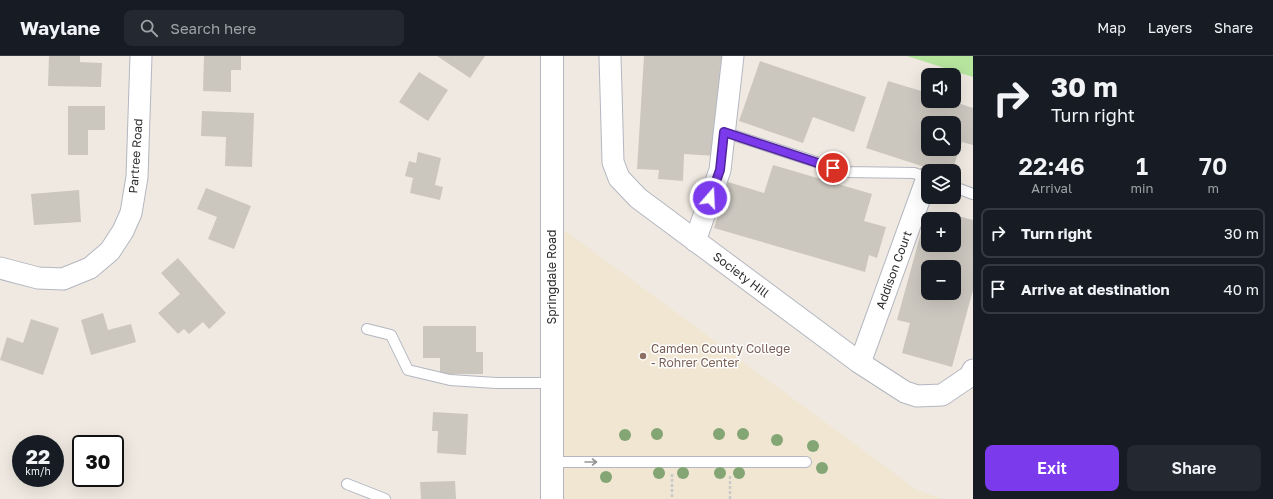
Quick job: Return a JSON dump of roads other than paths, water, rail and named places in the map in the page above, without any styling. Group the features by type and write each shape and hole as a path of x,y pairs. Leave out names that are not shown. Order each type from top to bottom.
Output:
{"main road":[{"name":"Springdale Road","path":"552,56 552,499"}],"street":[{"name":"Partree Road","path":"0,268 38,278 63,279 90,268 110,251 123,231 131,213 137,177 141,56"},
{"name":"Society Hill","path":"610,56 613,162 619,178 638,198 860,363 905,392 917,396 942,395 970,376 973,370"},
{"path":"695,240 720,170 733,56"},
{"name":"Addison Court","path":"860,363 921,197"}],"lane":[{"path":"724,132 847,172 914,173 921,176"},
{"path":"961,190 973,194"},
{"path":"367,329 391,335 395,346 408,370 450,380 496,384 552,383"},
{"path":"552,462 806,462"},
{"path":"346,484 385,499"}],"place":[{"name":"Camden County College - Rohrer Center","path":"643,356"}]}
